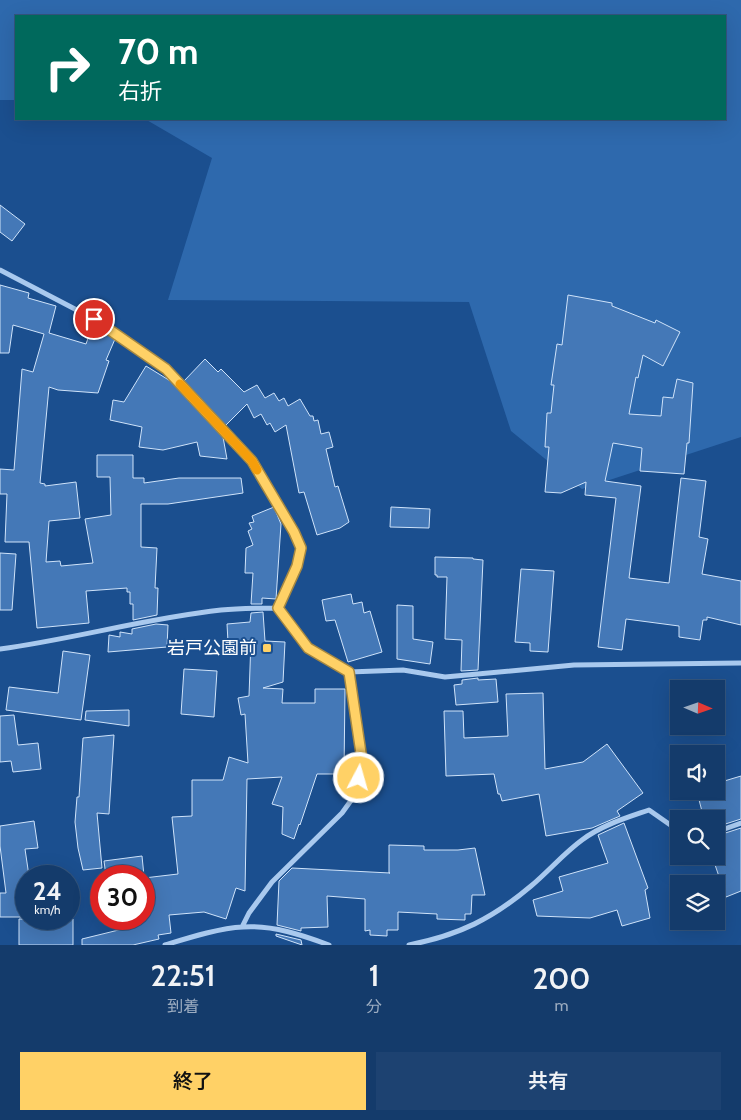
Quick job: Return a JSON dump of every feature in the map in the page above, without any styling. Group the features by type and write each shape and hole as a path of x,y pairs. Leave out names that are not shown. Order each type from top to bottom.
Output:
{"street":[{"path":"0,270 94,319 166,369 252,461 294,532 301,548 297,566 278,608"},
{"path":"0,649 38,644 174,617 223,610 278,608"},
{"path":"278,608 308,648 349,672 403,670 444,677 574,665 741,663"},
{"path":"242,927 249,913 272,882 342,813 355,795 362,760 349,672"},
{"path":"409,945 466,929 486,919 531,886 582,840 616,822 649,810 670,825"},
{"path":"725,829 741,823"},
{"path":"165,945 196,936 242,927 272,928 305,936 329,945"}],"shaded area":[{"path":"0,0 741,0 741,437 582,489 511,431 469,302 168,300 212,158 147,120 726,120 726,15 15,15 15,100 0,100"}],"building":[{"path":"0,205 25,224 12,241 0,232"},
{"path":"0,285 29,293 28,298 56,306 49,333 86,344 92,327 105,332 115,339 106,360 109,361 98,393 58,390 49,387 40,483 45,484 45,486 76,482 80,518 49,521 46,562 60,561 61,566 93,563 85,519 111,515 110,477 97,477 97,455 133,455 133,478 144,478 144,483 179,478 241,478 243,493 168,504 141,504 141,547 157,548 155,588 158,588 157,615 133,620 133,604 130,604 130,592 127,592 127,588 86,591 89,623 37,628 29,542 5,542 7,494 0,494 0,469 14,470 22,369 33,372 44,334 13,325 9,353 0,353"},
{"path":"568,295 612,303 612,306 655,323 656,320 680,332 663,366 643,355 638,378 636,377 629,414 661,416 663,397 673,398 677,379 693,383 689,443 687,443 684,474 640,471 642,448 613,443 605,481 641,486 629,578 669,583 681,478 706,481 699,537 708,539 702,574 741,581 741,625 707,617 707,620 703,620 700,640 679,637 679,626 626,619 622,650 598,647 616,498 585,495 586,482 561,493 545,492 549,447 545,447 547,413 551,413 554,385 551,385 557,344 562,345"},
{"path":"205,359 218,372 221,369 244,392 257,385 265,398 274,393 279,401 284,398 288,406 300,399 310,416 313,416 314,421 318,420 321,434 329,432 333,447 326,449 335,487 338,486 349,522 340,528 317,535 304,492 299,493 286,425 275,432 270,423 267,425 261,414 254,418 247,404 225,426 184,381"},
{"path":"146,366 172,382 223,437 227,459 200,456 197,442 163,450 139,447 142,427 110,420 113,400 124,402"},
{"path":"274,507 281,524 276,599 262,598 262,604 251,604 253,573 245,573 246,548 253,545 248,531 252,529 249,523 254,522 252,516"},
{"path":"391,507 430,509 429,528 390,527"},
{"path":"0,553 16,554 12,610 0,610"},
{"path":"435,557 483,560 478,670 461,671 462,640 445,639 447,577 437,577 435,575"},
{"path":"521,569 554,571 548,652 530,651 530,643 515,642"},
{"path":"351,594 353,604 362,602 364,613 370,611 382,652 348,662 335,620 326,621 322,600"},
{"path":"397,605 413,606 413,639 433,642 430,664 397,659"},
{"path":"263,612 265,641 285,642 283,682 263,688 283,689 282,703 315,703 315,689 345,689 344,774 317,774 294,839 282,834 283,807 272,804 282,777 247,779 245,891 236,888 226,919 204,912 169,915 171,933 158,935 159,939 133,945 82,945 82,939 119,930 155,930 155,877 178,874 172,817 192,816 192,780 223,780 229,757 248,763 245,714 241,715 238,698 249,696 251,640 228,642 227,624 250,622 251,613"},
{"path":"156,624 168,625 167,647 108,652 109,635 120,637 120,632 132,634 132,629"},
{"path":"63,651 90,655 81,720 6,710 9,687 58,693"},
{"path":"184,669 217,671 214,717 181,714"},
{"path":"478,678 478,680 496,679 498,702 456,705 454,685 462,684 462,680"},
{"path":"543,693 545,769 583,762 607,744 643,793 617,811 620,816 592,828 546,836 539,794 502,801 500,794 498,794 494,774 446,776 444,711 463,711 464,738 508,736 506,694"},
{"path":"129,710 129,726 85,720 86,711"},
{"path":"14,715 18,745 38,743 41,769 13,772 11,761 0,762 0,716"},
{"path":"114,735 109,814 97,813 102,865 90,865 90,869 83,870 75,822 77,797 79,797 83,738"},
{"path":"741,776 741,819 725,824 725,810 702,810 699,800 725,800 725,781"},
{"path":"34,821 38,848 25,849 27,865 15,865 15,917 0,917 0,893 6,893 0,846 0,826"},
{"path":"624,823 648,888 645,890 650,918 622,926 617,910 590,918 537,916 533,900 563,891 559,877 608,863 598,835"},
{"path":"741,828 741,891 726,897 725,875 718,875 715,865 725,865 725,833"},
{"path":"389,845 424,846 424,850 475,848 485,895 472,895 471,914 465,914 465,920 437,919 437,914 398,912 398,930 387,930 387,936 370,935 370,930 365,931 365,899 327,896 328,927 301,928 301,931 277,925 279,881 292,868 389,873"},
{"path":"142,856 143,865 105,865 104,861"},
{"path":"19,930 73,930 73,945 19,945"},
{"path":"276,934 301,940 302,945 276,936"}],"slow traffic":[{"path":"180,384 252,461 257,470"}],"place":[{"name":"岩戸公園前","path":"267,648"}],"route":[{"path":"94,319 166,369 252,461 294,532 301,548 297,566 278,608 308,648 349,672 362,760 359,778"}]}
